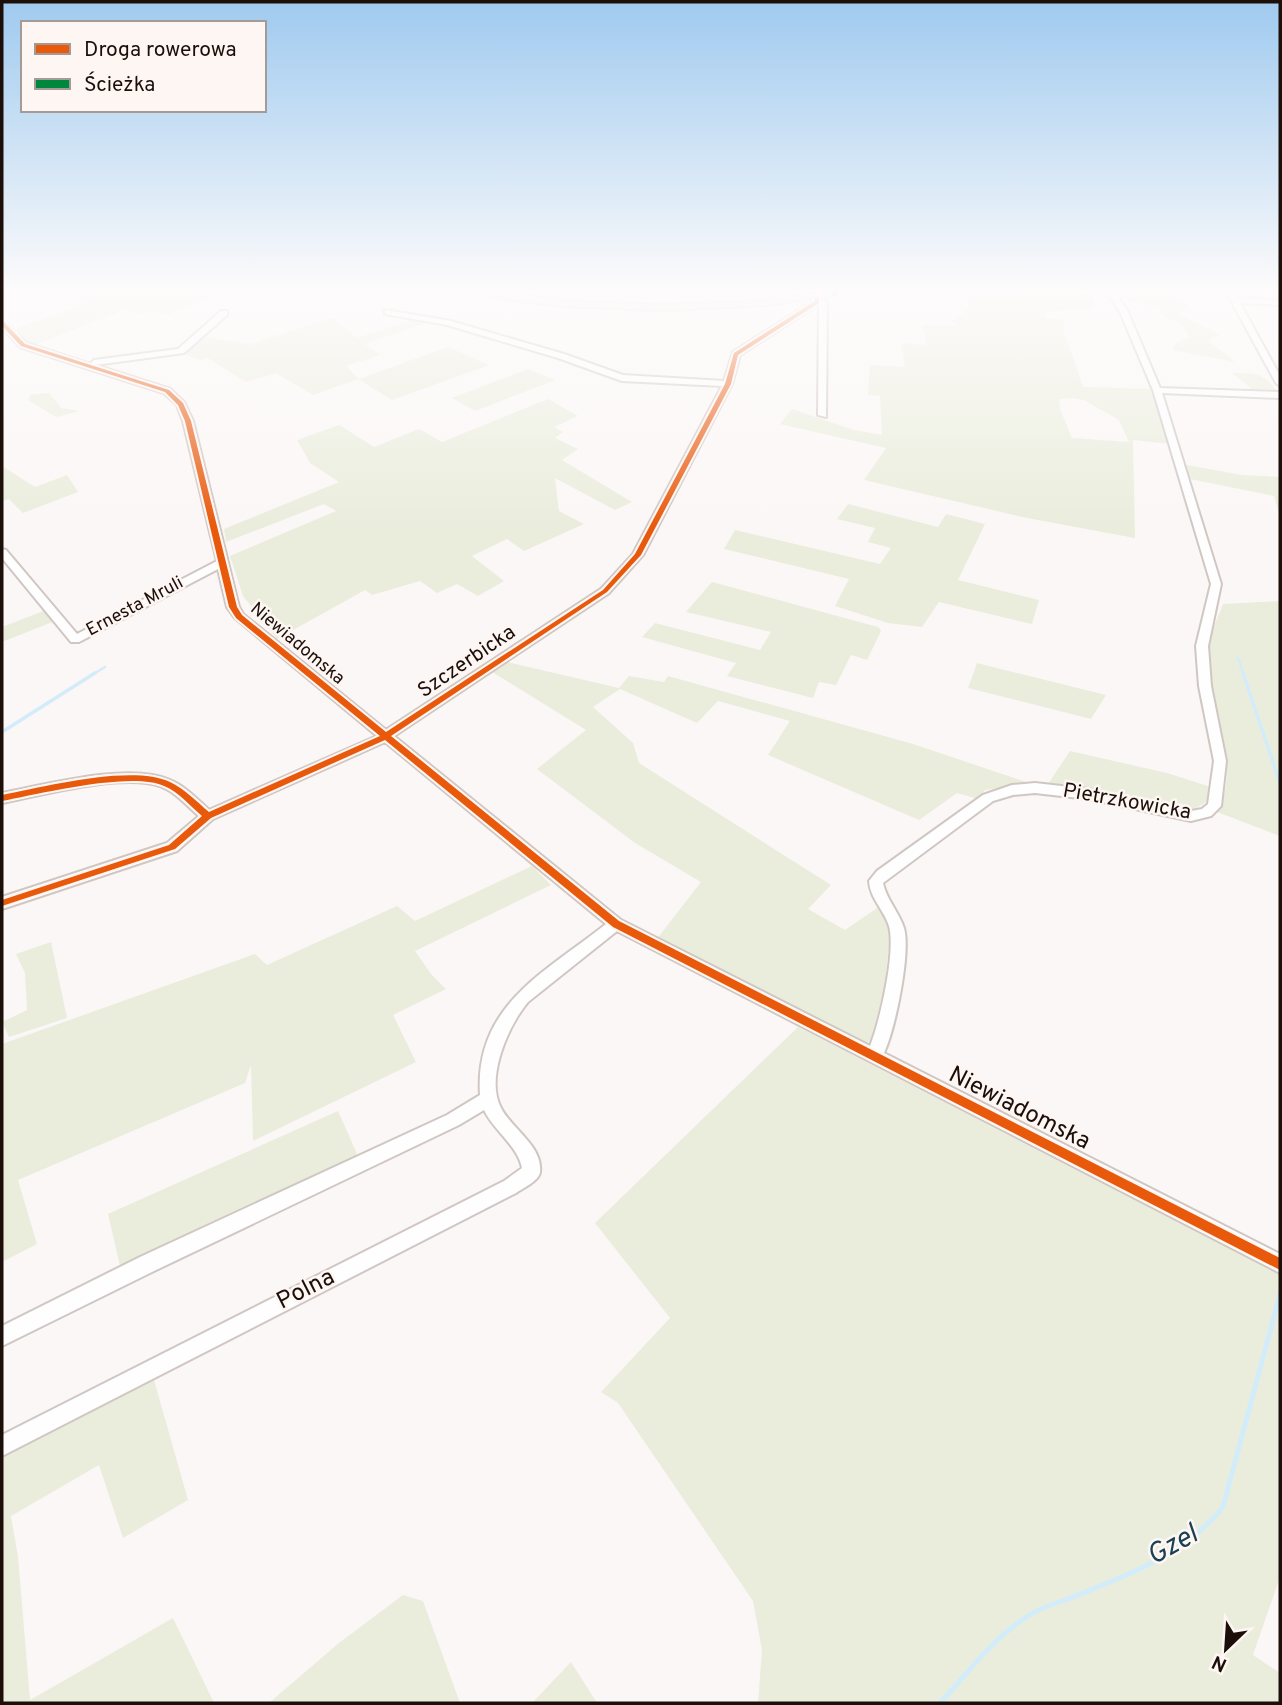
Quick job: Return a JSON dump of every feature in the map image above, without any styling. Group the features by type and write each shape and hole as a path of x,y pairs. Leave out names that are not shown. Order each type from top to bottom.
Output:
{"street":[{"name":"Niewiadomska","path":"99,368 161,388 181,404 188,421 233,607 239,616 616,924 1280,1264"},
{"path":"593,368 622,378 728,384"},
{"name":"Szczerbicka","path":"2,903 172,847 208,816 386,737 605,591 638,555 728,384 732,368"},
{"path":"823,368 823,415"},
{"name":"Pietrzkowicka","path":"874,1056 880,1043 898,946 894,917 876,890 876,881 882,875 988,798 1012,790 1035,788 1088,794 1191,816 1206,813 1214,806 1220,761 1205,686 1202,646 1216,584 1163,417 1157,390 1148,368"},
{"path":"1271,368 1280,383"},
{"path":"1157,390 1280,395"},
{"name":"Ernesta Mruli","path":"2,552 75,639 223,562"},
{"path":"2,798 128,780 160,781 208,816"},
{"path":"2,1336 147,1264 453,1120 488,1099 490,1068 508,1014 526,990 576,957 616,924"},
{"name":"Polna","path":"2,1446 520,1179 531,1171 531,1159 501,1124 488,1099"}],"green space":[{"path":"223,368 348,368 359,379 391,368 482,368 392,400 358,379 313,395 276,373 246,382"},
{"path":"870,368 1076,368 1083,387 1150,389 1170,444 1133,440 1135,538 1027,518 864,480 886,448 780,424 792,409 854,430 882,435 880,396 868,395","holes":["1059,399 1084,400 1119,420 1129,442 1072,438 1060,409"]},
{"path":"528,369 555,380 475,411 452,398"},
{"path":"1232,373 1262,377 1275,390 1272,393 1257,393"},
{"path":"49,393 61,408 80,411 56,417 28,400 30,395"},
{"path":"548,399 578,416 554,427 563,432 555,438 578,449 562,460 632,502 615,510 555,478 559,511 584,524 524,551 507,539 472,556 504,581 478,596 457,584 437,593 420,581 372,595 365,590 277,639 243,596 230,556 336,511 324,504 226,542 224,529 339,482 310,463 297,440 339,425 374,447 419,429 442,442"},
{"path":"1181,464 1242,475 1280,477 1280,517 1274,496 1185,478"},
{"path":"2,466 35,487 67,475 78,492 23,513 9,499 2,501"},
{"path":"848,504 938,527 946,514 985,524 958,580 1039,600 1032,624 939,602 922,627 888,623 835,606 849,579 724,549 735,530 880,564 891,548 868,542 875,528 837,519"},
{"path":"712,582 878,627 881,631 867,660 851,655 836,685 819,682 813,698 727,676 736,663 642,637 655,623 760,650 771,632 686,612"},
{"path":"1280,601 1280,836 1217,812 1227,773 1207,671 1207,651 1223,604"},
{"path":"46,610 55,621 2,642 2,627"},
{"path":"507,662 619,688 629,676 664,682 668,676 913,744 1032,784 985,790 978,799 957,793 919,820 768,755 790,721 718,701 697,723 620,689 593,707 633,743 639,763 831,885 808,909 845,930 880,906 890,923 890,937 881,1016 875,1040 866,1043 656,940 701,882 635,843 537,769 586,730 492,672"},
{"path":"977,663 1106,695 1091,719 968,688"},
{"path":"1070,751 1167,773 1211,787 1209,797 1204,803 1187,810 1048,784"},
{"path":"532,866 551,885 415,951 431,974 446,989 393,1015 416,1062 253,1141 251,1065 245,1083 18,1180 37,1244 2,1262 2,1044 255,954 267,965 397,906 415,921"},
{"path":"51,942 67,1018 9,1037 2,1022 27,1010 25,973 16,954"},
{"path":"798,1027 1280,1275 1280,1577 1253,1655 1280,1673 1280,1703 758,1703 762,1650 753,1601 618,1403 601,1392 670,1318 595,1223"},
{"path":"338,1111 358,1156 120,1266 108,1214"},
{"path":"154,1380 188,1500 123,1538 99,1465 11,1516 18,1557 30,1700 173,1618 214,1703 2,1703 2,1454"},
{"path":"403,1595 423,1601 460,1703 269,1703 339,1643"},
{"path":"571,1662 597,1703 532,1703"}],"waterway":[{"path":"1238,658 1244,675"},
{"path":"92,675 105,667"},
{"path":"2,732 95,673"},
{"path":"1243,673 1280,783"},
{"name":"Gzel","path":"940,1703 992,1645 1015,1625 1044,1608 1154,1562 1191,1538 1223,1507 1280,1294"}],"cycle path":[{"path":"94,368 167,391 181,404 188,421 233,607 239,616 616,924 1280,1264"},
{"path":"2,903 172,847 208,816 378,741 605,591 638,555 728,384 732,368"},
{"path":"2,798 104,780 144,779 160,781 173,787 208,816"}]}
